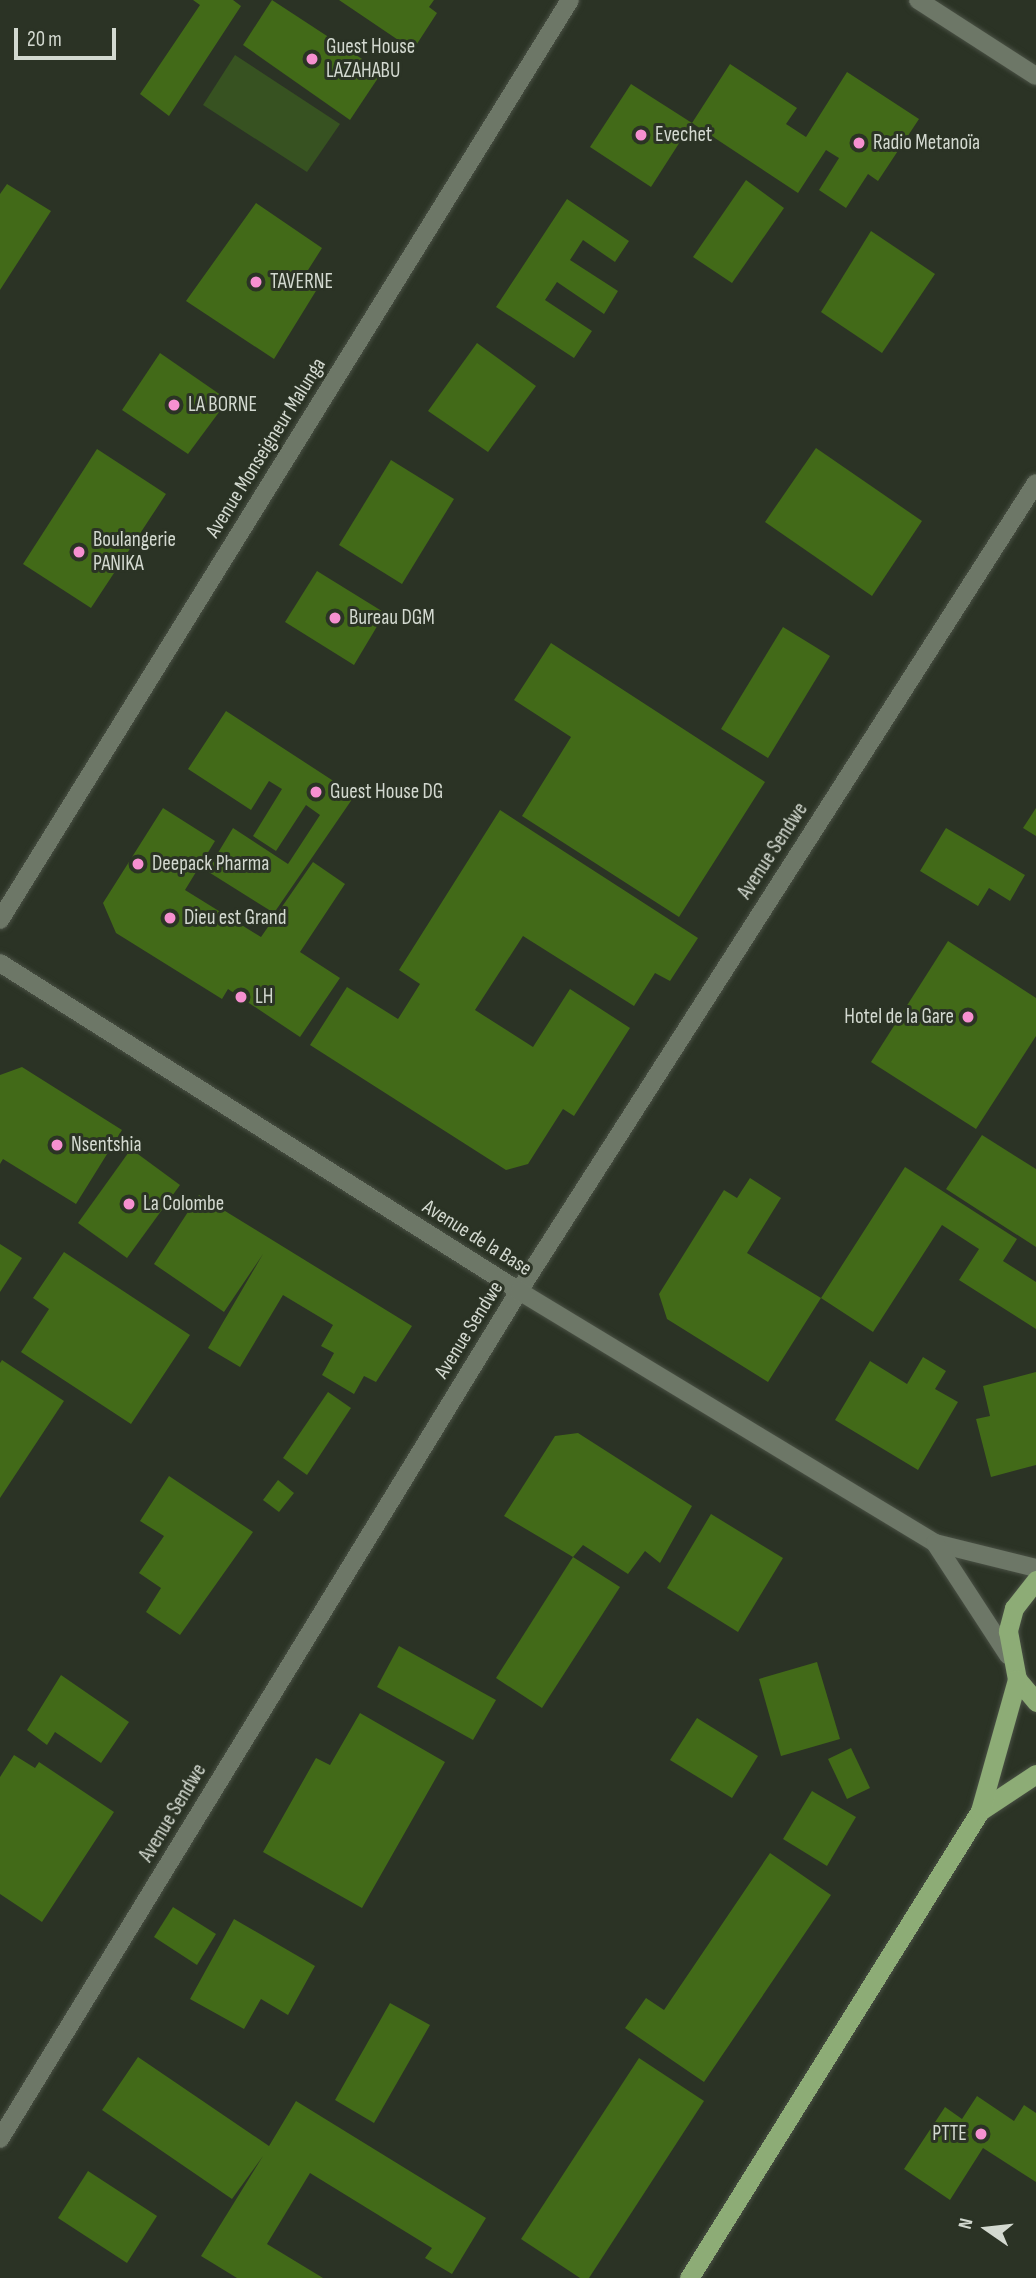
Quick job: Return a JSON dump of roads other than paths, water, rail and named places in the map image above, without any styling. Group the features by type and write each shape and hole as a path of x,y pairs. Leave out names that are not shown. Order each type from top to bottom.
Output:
{"highway":[{"path":"1036,1580 1014,1608 1008,1655 1017,1679 1036,1702"},
{"path":"689,2278 980,1811 1017,1679"},
{"path":"980,1811 1036,1774"}],"street":[{"name":"Avenue Monseigneur Malunga","path":"0,920 570,0"},
{"path":"918,0 1036,76"},
{"name":"Avenue Sendwe","path":"0,2139 519,1291 1036,483"},
{"name":"Avenue de la Base","path":"0,963 519,1291 934,1543"},
{"path":"934,1543 1036,1568"},
{"path":"934,1543 1008,1655"}],"place":[{"name":"Guest House LAZAHABU","path":"312,59"},
{"name":"Evechet","path":"641,135"},
{"name":"Radio Metanoïa","path":"859,143"},
{"name":"TAVERNE","path":"256,282"},
{"name":"LA BORNE","path":"174,405"},
{"name":"Boulangerie PANIKA","path":"79,552"},
{"name":"Bureau DGM","path":"335,618"},
{"name":"Guest House DG","path":"316,792"},
{"name":"Deepack Pharma","path":"138,864"},
{"name":"Dieu est Grand","path":"170,918"},
{"name":"LH","path":"241,997"},
{"name":"Hotel de la Gare","path":"968,1017"},
{"name":"Nsentshia","path":"57,1145"},
{"name":"La Colombe","path":"129,1204"},
{"name":"PTTE","path":"981,2134"}]}
